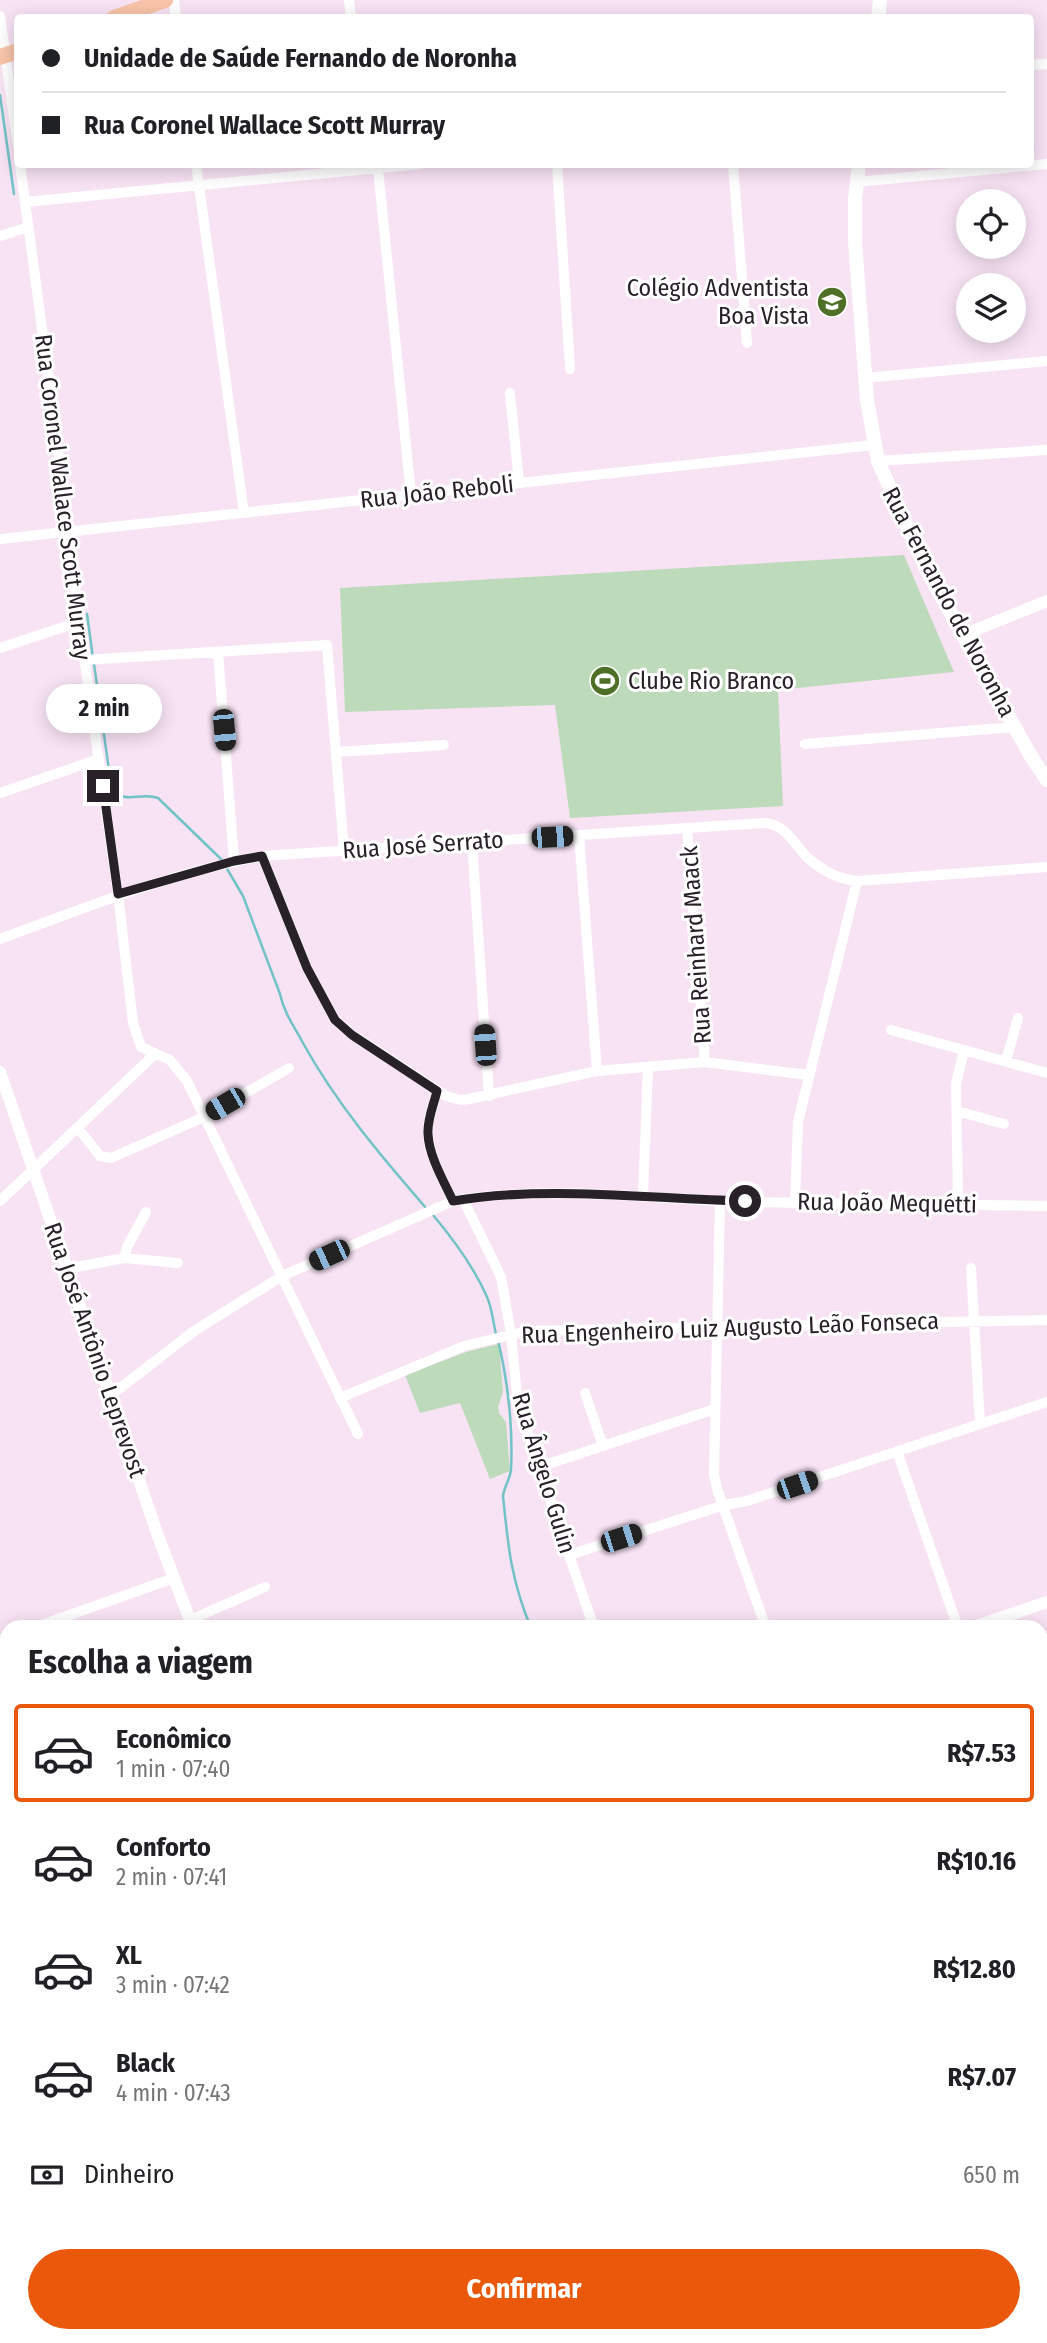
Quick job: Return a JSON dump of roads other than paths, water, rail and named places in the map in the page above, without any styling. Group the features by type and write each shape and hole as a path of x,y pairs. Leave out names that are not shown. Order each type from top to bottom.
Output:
{"main road":[{"path":"125,14 165,0"},
{"name":"Rua Fernando de Noronha","path":"858,168 855,242 873,445 918,552 1014,727 1047,780"}],"street":[{"path":"0,16 8,54 14,109"},
{"name":"Rua Coronel Wallace Scott Murray","path":"21,168 133,1023 141,1047"},
{"path":"197,168 244,513"},
{"path":"25,202 387,168"},
{"path":"557,168 570,369"},
{"path":"733,168 747,343"},
{"path":"856,182 1005,168"},
{"path":"378,169 411,495"},
{"path":"0,236 28,227"},
{"path":"865,378 1047,361"},
{"path":"510,393 519,483"},
{"name":"Rua João Reboli","path":"0,539 873,445"},
{"path":"878,461 1047,450"},
{"path":"963,635 1047,601"},
{"path":"0,648 79,622"},
{"path":"84,660 327,645 344,850"},
{"path":"218,652 228,863"},
{"path":"805,744 1014,727"},
{"path":"336,752 444,745"},
{"path":"0,793 99,759"},
{"name":"Rua José Serrato","path":"0,939 118,894 228,863 262,856 344,850 772,824 782,827 806,855 826,871 846,880 1047,867"},
{"name":"Rua Reinhard Maack","path":"687,828 705,1062"},
{"path":"579,835 597,1071"},
{"path":"472,842 489,1096"},
{"path":"262,856 307,968 335,1020 352,1035 437,1091 461,1100 597,1071 705,1062 808,1075"},
{"path":"795,1202 797,1132 808,1075 857,881"},
{"path":"1006,1061 1018,1018"},
{"path":"891,1030 1047,1073"},
{"path":"137,1072 141,1047 164,1056 177,1066 204,1116 358,1434"},
{"path":"958,1204 956,1084 964,1050"},
{"path":"0,1201 155,1054"},
{"path":"643,1196 648,1067"},
{"path":"78,1128 100,1156 107,1158 204,1116 289,1068"},
{"name":"Rua José Antônio Leprevost","path":"0,1072 110,1396 190,1620"},
{"name":"Rua Ângelo Gulin","path":"437,1091 428,1135 437,1166 500,1277 519,1405 591,1620"},
{"path":"957,1111 1004,1124"},
{"name":"Rua João Mequétti","path":"110,1396 194,1331 282,1276 458,1200 550,1194 720,1201 1047,1206"},
{"path":"720,1201 714,1475 763,1620"},
{"path":"124,1258 146,1212"},
{"path":"67,1269 124,1258 178,1263"},
{"path":"971,1268 980,1424"},
{"name":"Rua Engenheiro Luiz Augusto Leão Fonseca","path":"340,1398 464,1346 548,1329 1047,1320"},
{"path":"585,1393 603,1446"},
{"path":"569,1555 724,1505 747,1501 1047,1402"},
{"path":"539,1467 715,1409"},
{"path":"897,1451 955,1620"},
{"path":"56,1620 174,1578"},
{"path":"200,1620 265,1587"},
{"path":"994,1620 1047,1602"}],"waterway":[{"path":"0,95 14,194"},
{"path":"87,614 93,658"},
{"path":"94,664 111,784 126,797 158,798 223,861"},
{"path":"226,867 243,896 287,1013 316,1065 360,1129 426,1208"},
{"path":"433,1215 463,1254 482,1286 496,1334"},
{"path":"498,1340 505,1372 511,1437 511,1470 503,1496 511,1563 528,1620"}],"place":[{"name":"Colégio Adventista Boa Vista","path":"832,302"},
{"name":"Clube Rio Branco","path":"605,681"}]}
